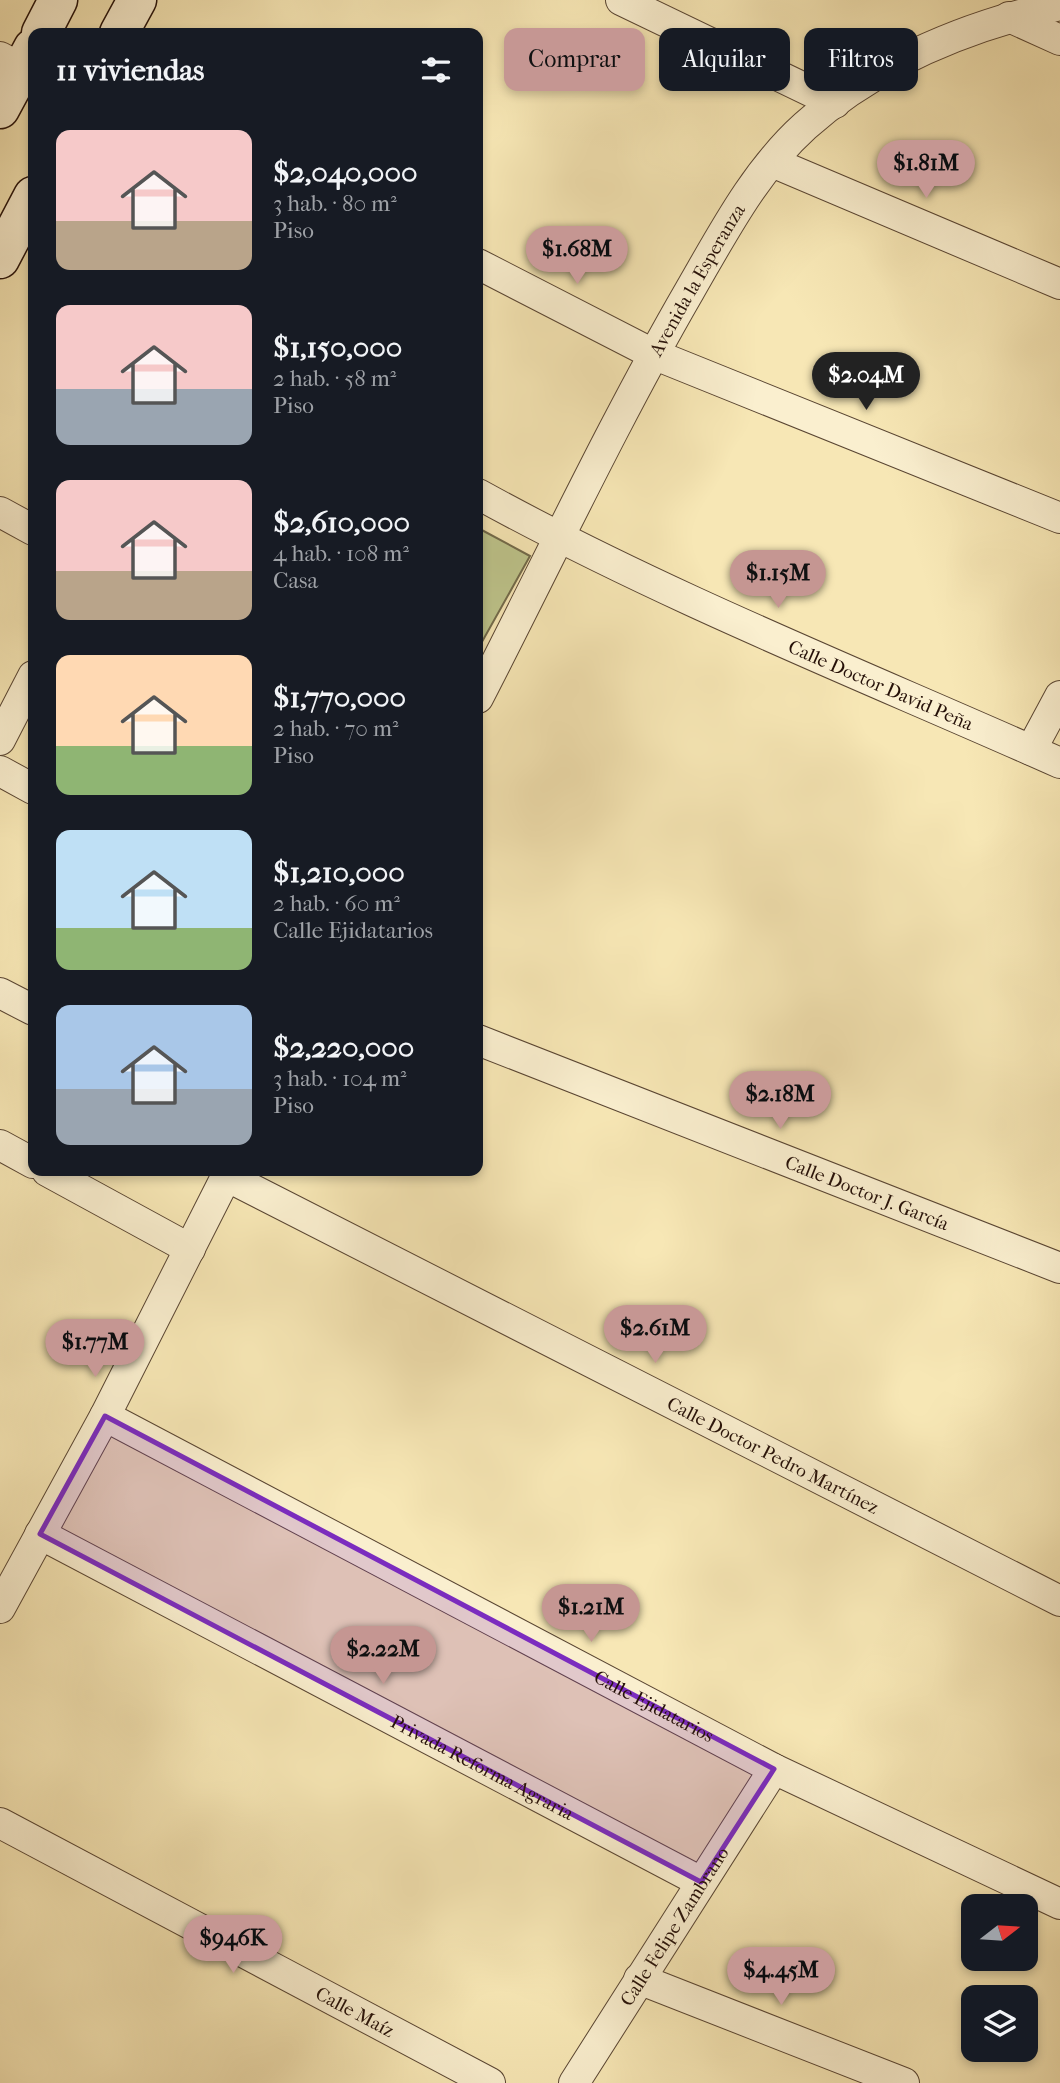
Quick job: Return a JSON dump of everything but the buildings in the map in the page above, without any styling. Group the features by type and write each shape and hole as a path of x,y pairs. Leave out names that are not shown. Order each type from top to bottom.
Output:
{"street":[{"path":"44,28 58,0"},
{"path":"122,28 137,0"},
{"path":"621,0 835,103"},
{"name":"Avenida la Esperanza","path":"483,688 653,354 728,226 772,162 804,127 835,103 915,54 961,32 1060,5"},
{"path":"1009,17 1060,40"},
{"path":"0,108 18,58"},
{"path":"772,162 1060,285"},
{"path":"0,259 28,206"},
{"path":"483,267 653,354 1060,518"},
{"name":"Calle Doctor David Peña","path":"483,497 560,539 1060,762"},
{"path":"0,512 28,527"},
{"path":"0,740 28,686"},
{"path":"1031,750 1060,696"},
{"path":"0,772 28,786"},
{"path":"0,993 28,1007"},
{"name":"Calle Doctor J. García","path":"483,1042 1059,1265"},
{"path":"0,1145 28,1160"},
{"path":"56,1176 190,1249"},
{"path":"3,1596 105,1416 226,1176"},
{"name":"Calle Doctor Pedro Martínez","path":"233,1176 1060,1601"},
{"name":"Calle Ejidatarios","path":"105,1416 774,1769 1060,1905"},
{"name":"Privada Reforma Agraria","path":"40,1534 701,1882"},
{"name":"Calle Felipe Zambrano","path":"574,2083 774,1769"},
{"name":"Calle Maíz","path":"0,1823 490,2083"},
{"path":"639,1979 904,2083"}],"highlighted area":[{"path":"105,1416 774,1769 701,1882 40,1534"}],"green space":[{"path":"483,531 530,556 483,640"}]}
